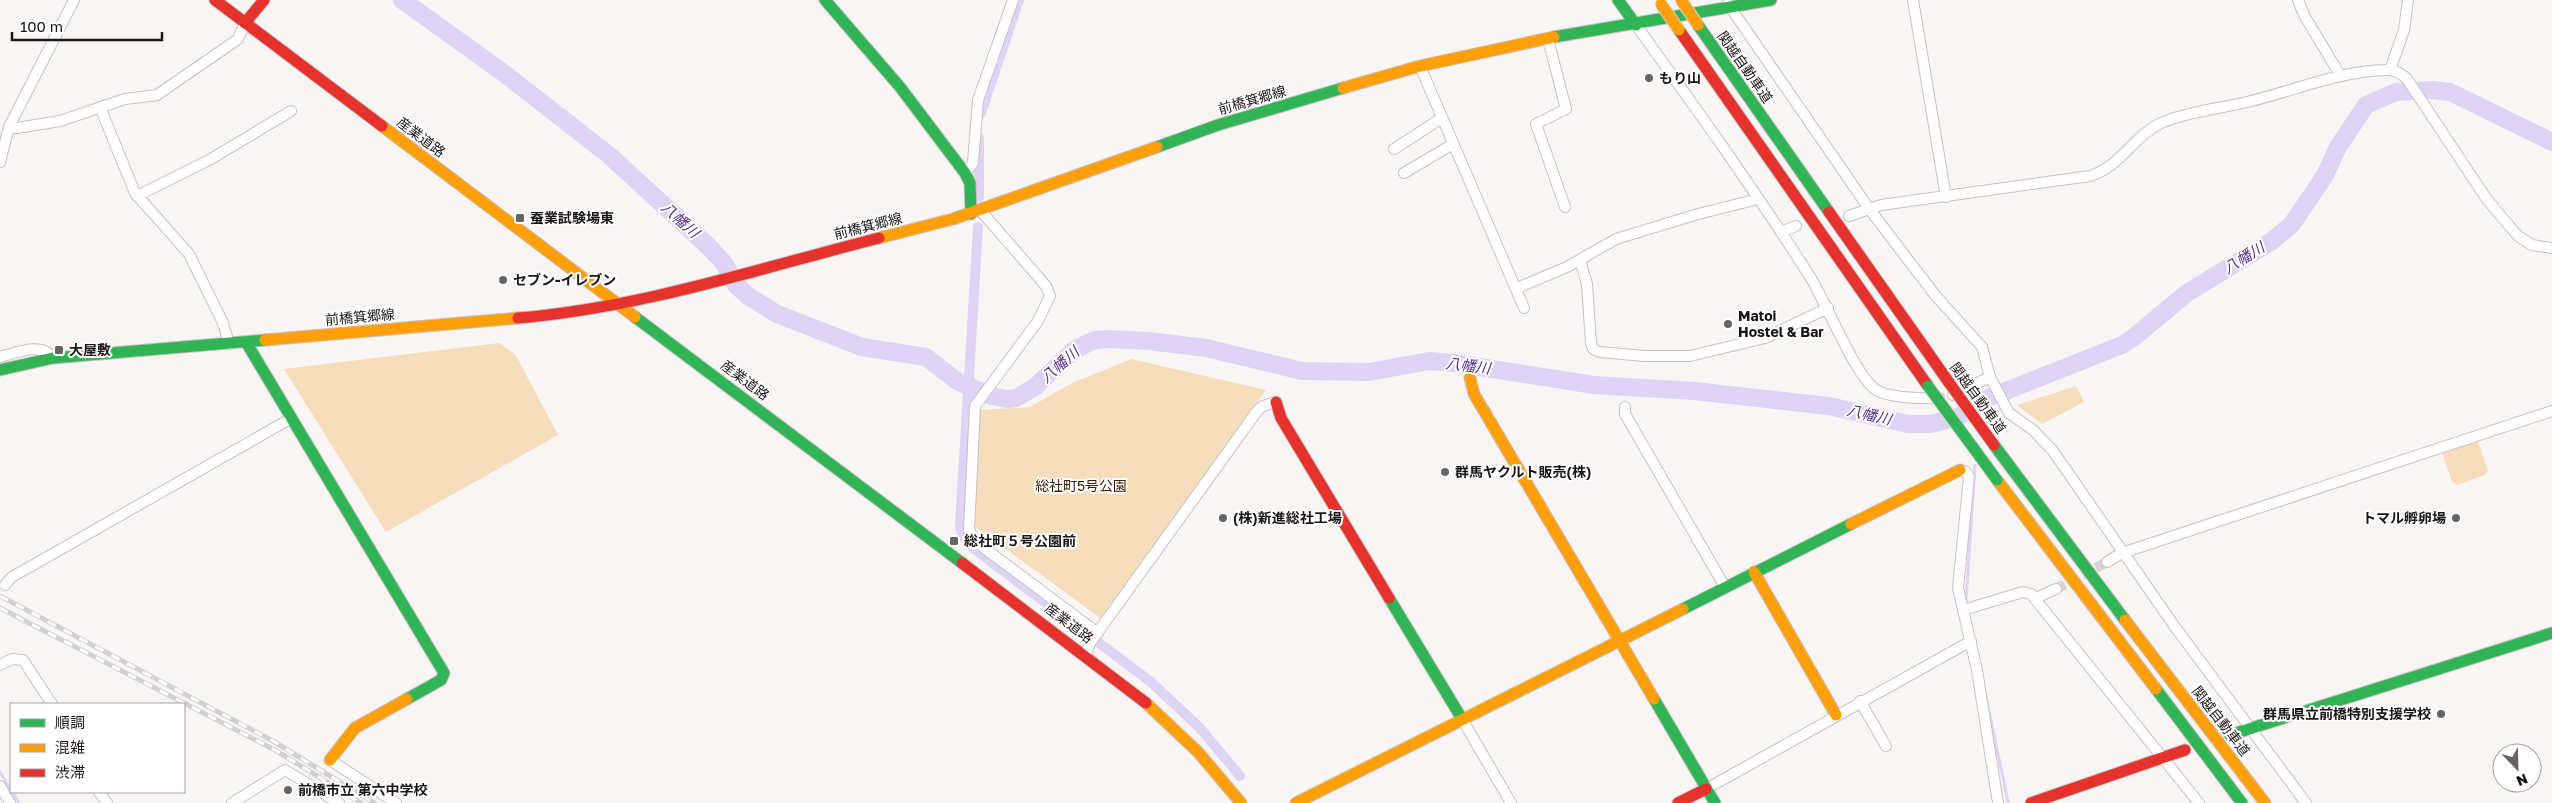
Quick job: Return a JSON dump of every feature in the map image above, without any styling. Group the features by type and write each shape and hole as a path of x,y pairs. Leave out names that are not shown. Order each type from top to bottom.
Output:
{"main road":[{"name":"産業道路","path":"215,0 1141,698 1198,752 1241,803"},
{"path":"245,23 264,0"},
{"path":"825,0 900,87 965,173 970,183 976,212"},
{"path":"1618,0 1636,25"},
{"name":"関越自動車道","path":"1681,0 1994,445 2104,594 2265,803"},
{"name":"前橋箕郷線","path":"0,370 53,358 566,314 620,304 976,212 1193,133 1420,66 1476,52 1636,25 1728,4 1766,1"},
{"path":"1660,2 1806,214 1928,386 2242,803"},
{"path":"246,342 290,419 444,673 441,680 355,728 330,760"},
{"path":"1470,378 1474,394 1715,803"},
{"path":"1276,402 1281,418 1462,720"},
{"path":"1296,803 1960,470"},
{"path":"1754,572 1836,715"},
{"path":"2230,735 2552,632"},
{"path":"2031,803 2186,750"},
{"path":"1678,803 1706,789"}],"street":[{"path":"0,162 2,146 9,127 74,0"},
{"path":"965,173 973,163 978,100 1013,0"},
{"path":"1018,0 1023,0"},
{"path":"1912,0 1946,197"},
{"path":"2298,0 2304,15 2340,75"},
{"path":"2390,70 2404,30 2408,0"},
{"path":"1728,4 1870,210 1935,296 1982,347 1991,380 2012,417 2033,430 2053,451 2100,517 2122,553 2306,803"},
{"path":"9,127 17,128 63,120 125,99 150,97 165,91 238,39 245,23"},
{"path":"1636,25 1780,232 1828,308 1860,370 1878,391 1916,398 1943,397 1956,394 1991,380"},
{"path":"1548,39 1566,109 1536,124 1564,207"},
{"path":"1420,66 1524,308"},
{"path":"1849,216 1881,205 2090,176 2112,166 2143,136 2160,124 2260,99 2340,75 2390,70 2401,73 2407,79 2486,198 2510,228 2528,242 2552,248"},
{"path":"100,108 137,196 189,254 223,323 229,344"},
{"path":"137,196 211,159 291,111"},
{"path":"1394,149 1442,118"},
{"path":"1404,173 1453,144"},
{"path":"1517,288 1580,260 1603,245 1624,236 1698,214 1758,199"},
{"path":"976,212 1046,286 1050,296 1038,321 978,400 974,412 968,525 970,535 976,542 1098,633"},
{"path":"1780,232 1796,226"},
{"path":"1580,260 1588,284 1590,343 1595,351 1600,352 1644,356 1690,356 1756,341 1828,308"},
{"path":"0,357 34,349 46,351 53,358"},
{"path":"1086,655 1090,644 1258,410 1263,406 1276,402"},
{"path":"1625,407 1625,414 1725,587"},
{"path":"2107,562 2122,553 2552,411"},
{"path":"5,586 12,577 290,419"},
{"path":"1960,470 1966,472 1968,478 1958,588 1971,641 1998,803"},
{"path":"2036,598 2056,590"},
{"path":"1963,610 2023,592 2031,594 2036,598 2199,803"},
{"path":"1706,789 1860,701 1971,641"},
{"path":"0,665 12,659 23,660 51,703"},
{"path":"1860,701 1886,746"},
{"path":"1462,720 1511,803"},
{"path":"330,760 396,803"},
{"path":"232,803 285,770 339,803"},
{"path":"0,786 10,803"}],"green space":[{"path":"499,343 515,354 558,435 386,532 284,369"},
{"name":"総社町5号公園","path":"1131,359 1266,390 1103,620 973,525 978,410 1030,407 1070,384"},
{"path":"2076,386 2084,402 2042,424 2017,405"},
{"path":"2478,441 2488,471 2485,475 2457,485 2452,481 2442,453"}],"waterway":[{"name":"八幡川","path":"402,0 505,74 610,156 707,245 724,263 736,285 748,296 777,314 862,347 926,357 957,381 991,396 1007,399 1016,398 1035,387 1073,351 1095,340 1109,339 1149,341 1206,348 1302,371 1369,372 1429,361 1454,363 1594,385 1694,391 1829,406 1908,424 1931,424 1958,417 1988,398 2122,345 2187,293 2272,241 2292,224 2324,177 2338,147 2366,105 2396,92 2433,90 2450,92 2552,142"},
{"path":"981,113 1019,0"},
{"path":"979,138 979,197"},
{"path":"978,227 960,525 962,535 973,548 1151,682 1199,727 1240,776"},
{"path":"1966,601 1975,465"},
{"path":"1986,697 2008,802"},
{"path":"0,772 10,788"},
{"path":"13,793 19,803"}],"tunnel":[{"path":"2056,589 2107,562"}],"railway":[{"path":"0,596 273,741 374,803"},
{"path":"0,608 184,703"},
{"path":"185,704 275,750 361,803"}],"traffic: fast":[{"path":"825,0 900,87 965,173 970,183 971,214"},
{"path":"1618,0 1636,25"},
{"path":"1554,37 1771,0"},
{"path":"1698,25 1829,212"},
{"path":"1157,147 1218,125 1343,88"},
{"path":"635,317 962,563"},
{"path":"0,370 53,358 265,340"},
{"path":"246,342 444,673 441,680 407,699"},
{"path":"1928,386 1997,480"},
{"path":"1994,445 2125,620"},
{"path":"1683,609 1851,524"},
{"path":"1389,598 1462,719"},
{"path":"2230,735 2552,633"},
{"path":"2156,689 2242,803"},
{"path":"1654,699 1715,803"}],"traffic: slow":[{"path":"1681,0 1698,25"},
{"path":"1661,4 1679,30"},
{"path":"1343,88 1420,66 1554,37"},
{"path":"382,126 635,317"},
{"path":"879,238 953,219 1157,147"},
{"path":"265,340 518,318"},
{"path":"1470,378 1474,394 1654,699"},
{"path":"1851,524 1960,470"},
{"path":"1997,480 2156,689"},
{"path":"1754,572 1836,715"},
{"path":"1296,803 1683,609"},
{"path":"2125,620 2265,803"},
{"path":"330,760 355,728 407,699"},
{"path":"1146,703 1198,752 1241,803"}],"traffic: jam":[{"path":"215,0 382,126"},
{"path":"245,23 264,0"},
{"path":"1679,30 1928,386"},
{"path":"1829,212 1950,384"},
{"path":"518,318 609,306 655,296 700,286 879,238"},
{"path":"1950,384 1994,445"},
{"path":"1276,402 1281,418 1389,598"},
{"path":"962,563 1146,703"},
{"path":"2031,803 2185,750"},
{"path":"1678,803 1706,789"}],"place":[{"name":"もり山","path":"1649,78"},
{"name":"蚕業試験場東","path":"520,218"},
{"name":"セブン-イレブン","path":"503,280"},
{"name":"Matoi Hostel & Bar","path":"1728,324"},
{"name":"大屋敷","path":"59,350"},
{"name":"群馬ヤクルト販売(株)","path":"1445,472"},
{"name":"(株)新進総社工場","path":"1223,518"},
{"name":"トマル孵卵場","path":"2456,518"},
{"name":"総社町５号公園前","path":"954,541"},
{"name":"群馬県立前橋特別支援学校","path":"2441,714"},
{"name":"前橋市立 第六中学校","path":"288,790"}]}
